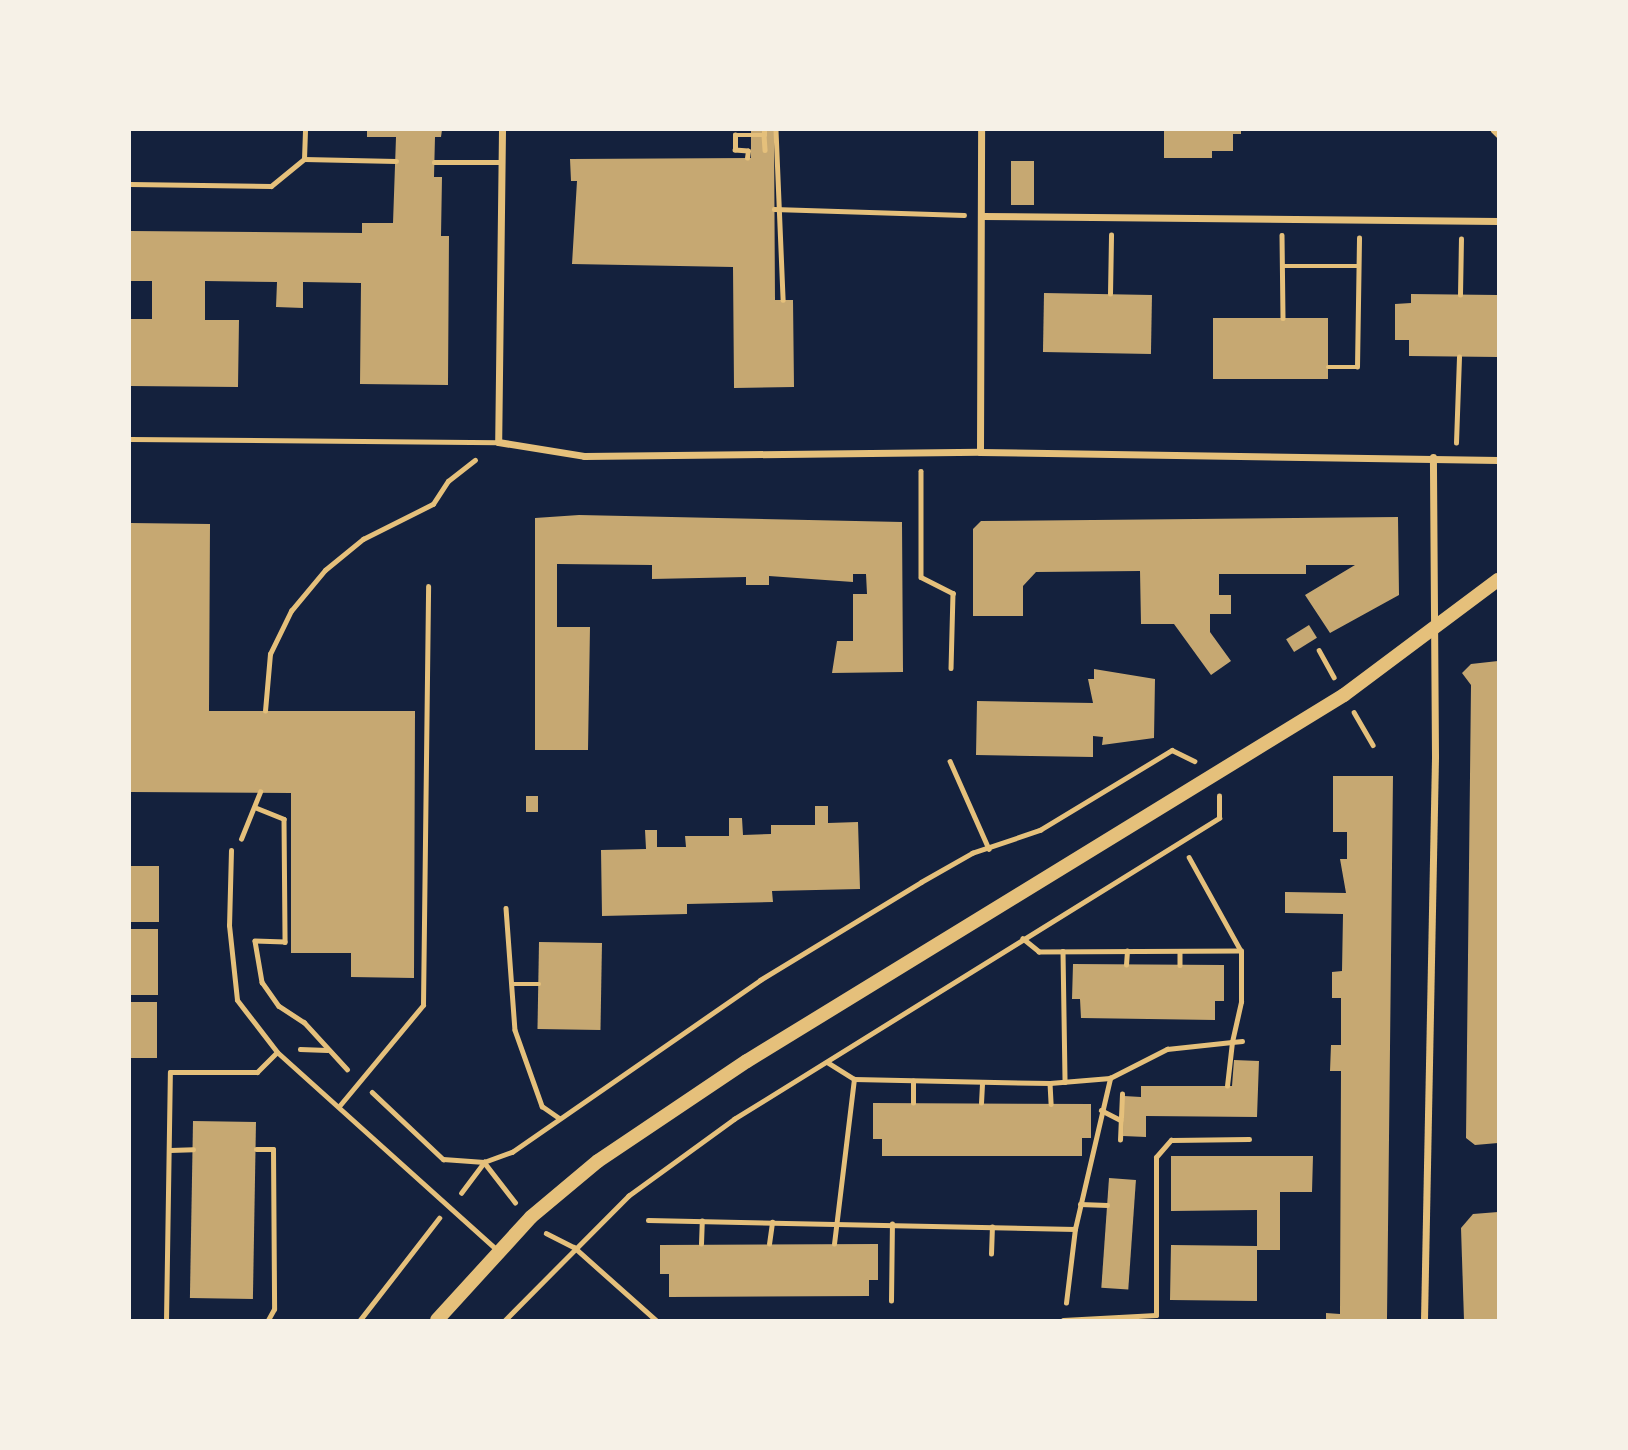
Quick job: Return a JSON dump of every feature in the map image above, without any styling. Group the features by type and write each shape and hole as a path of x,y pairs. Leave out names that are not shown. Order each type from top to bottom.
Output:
{"main road":[{"path":"437,1321 498,1251 567,1184 747,1061 1344,695 1434,625 1499,580"}],"street":[{"path":"502,130 498,442 584,456 980,452 1499,460"},
{"path":"980,452 981,130"},
{"path":"982,216 1499,221"},
{"path":"1424,1321 1434,625 1433,457"}],"lane":[{"path":"304,130 304,159"},
{"path":"130,184 271,186 304,159 396,161"},
{"path":"434,162 502,162"},
{"path":"130,439 498,442"},
{"path":"340,1105 422,1005 428,586"},
{"path":"231,850 229,925 237,1000 277,1052 340,1105 498,1251"},
{"path":"166,1321 170,1072 257,1072 277,1052"},
{"path":"1064,1319 1156,1315 1156,1157 1171,1140 1249,1139"},
{"path":"170,1150 193,1149"},
{"path":"256,1149 273,1149 274,1309 268,1321"}],"path":[{"path":"776,130 784,210 783,300"},
{"path":"1493,130 1499,135"},
{"path":"747,158 748,151 735,150 735,135 764,132 765,150"},
{"path":"775,209 936,215"},
{"path":"1282,219 1283,318"},
{"path":"1328,367 1357,367 1359,220"},
{"path":"1460,295 1461,220"},
{"path":"1110,294 1111,254"},
{"path":"1282,266 1359,266"},
{"path":"1456,458 1458,357"},
{"path":"265,711 270,654 291,611 325,570 363,539 433,505 448,481 498,442"},
{"path":"921,453 921,577 953,593 951,668"},
{"path":"257,808 284,818 285,942 254,941 262,982 279,1006 304,1021 361,1082 443,1158 484,1161 512,1152 760,980 972,853 989,850 1040,830 1172,750"},
{"path":"950,761 989,850"},
{"path":"505,1321 575,1247 649,1180 827,1062 1219,818 1219,771"},
{"path":"231,850 257,808 260,792"},
{"path":"1189,857 1241,951 1241,1002 1232,1042 1227,1086"},
{"path":"506,908 515,1030 542,1106 559,1118"},
{"path":"1023,939 1039,952 1241,951"},
{"path":"1063,951 1065,1082"},
{"path":"1126,965 1127,951"},
{"path":"1180,952 1180,965"},
{"path":"512,984 539,984"},
{"path":"827,1062 853,1079 1050,1083 1110,1078 1167,1049 1242,1041"},
{"path":"1064,1319 1075,1229 1110,1078"},
{"path":"834,1244 839,1222 853,1079"},
{"path":"913,1103 914,1081"},
{"path":"981,1103 982,1083"},
{"path":"1050,1083 1051,1104"},
{"path":"1120,1140 1122,1094"},
{"path":"1101,1110 1121,1120"},
{"path":"484,1161 496,1182"},
{"path":"468,1185 484,1161"},
{"path":"1080,1204 1107,1205"},
{"path":"648,1220 1075,1229"},
{"path":"701,1244 702,1221"},
{"path":"769,1244 772,1222"},
{"path":"891,1301 892,1224"},
{"path":"991,1254 992,1227"},
{"path":"360,1321 428,1230"},
{"path":"555,1242 575,1247 656,1321"}],"building":[{"path":"367,130 442,130 441,137 435,137 434,177 442,177 441,236 449,236 448,385 360,384 361,283 303,282 303,308 276,307 277,282 205,281 205,320 239,320 238,387 130,386 130,319 152,319 152,281 130,281 130,231 362,233 362,223 393,223 396,137 367,137"},
{"path":"751,130 774,130 775,300 793,300 794,387 734,388 733,267 572,264 577,181 571,181 570,159 751,158"},
{"path":"1164,130 1241,130 1241,134 1233,134 1233,151 1212,151 1212,158 1164,158"},
{"path":"1011,161 1034,161 1034,205 1011,205"},
{"path":"1044,293 1152,295 1151,354 1043,352"},
{"path":"1411,294 1498,295 1498,357 1409,356 1409,340 1395,340 1395,304 1411,303"},
{"path":"1213,318 1328,318 1328,379 1213,379"},
{"path":"579,515 902,522 903,672 832,673 837,641 853,641 853,594 867,594 866,574 853,574 853,582 769,576 769,585 746,585 746,577 652,579 652,565 557,564 557,627 590,627 588,750 535,750 535,518"},
{"path":"1398,517 1399,595 1330,633 1305,595 1355,565 1306,565 1306,574 1219,574 1219,595 1231,595 1231,614 1210,614 1210,632 1231,661 1211,675 1174,624 1141,624 1140,571 1036,572 1023,586 1023,616 973,616 973,529 981,521"},
{"path":"130,523 210,524 209,711 415,711 414,978 351,977 351,953 291,953 291,793 130,792"},
{"path":"1309,625 1317,638 1294,652 1286,639"},
{"path":"1498,661 1498,1143 1475,1145 1466,1138 1471,685 1462,673 1471,664"},
{"path":"1094,669 1155,679 1154,738 1102,745 1103,737 1093,736 1093,757 976,755 977,701 1093,703 1088,679 1094,679"},
{"path":"1333,776 1393,776 1387,1320 1326,1320 1326,1313 1340,1314 1341,1071 1330,1071 1331,1045 1341,1045 1341,998 1332,998 1332,972 1342,971 1343,914 1285,913 1285,892 1346,893 1340,859 1347,859 1347,832 1333,832"},
{"path":"526,796 538,796 538,812 526,812"},
{"path":"815,806 828,806 828,823 858,822 860,889 772,891 773,902 687,904 687,914 602,916 601,850 646,849 645,830 657,830 657,847 686,847 685,836 729,836 729,818 742,818 743,835 771,834 771,825 815,825"},
{"path":"130,866 159,866 159,922 130,922"},
{"path":"130,929 158,929 158,995 130,995"},
{"path":"539,942 602,943 600,1030 537,1029"},
{"path":"1073,964 1224,965 1224,1001 1215,1001 1215,1020 1081,1018 1080,999 1072,999"},
{"path":"130,1002 157,1002 157,1058 130,1058"},
{"path":"1234,1060 1259,1061 1257,1117 1146,1116 1146,1137 1123,1136 1124,1096 1141,1097 1141,1086 1232,1086"},
{"path":"873,1103 1091,1104 1091,1138 1082,1138 1082,1156 882,1156 882,1139 873,1139"},
{"path":"193,1121 256,1122 253,1299 190,1298"},
{"path":"1171,1156 1313,1156 1312,1192 1280,1192 1280,1250 1257,1250 1257,1301 1170,1300 1171,1245 1257,1246 1257,1210 1171,1211"},
{"path":"1109,1178 1136,1180 1128,1290 1101,1288"},
{"path":"1498,1212 1498,1320 1464,1320 1461,1228 1473,1214"},
{"path":"878,1244 878,1280 869,1280 869,1296 669,1297 669,1274 660,1274 660,1245"}]}
